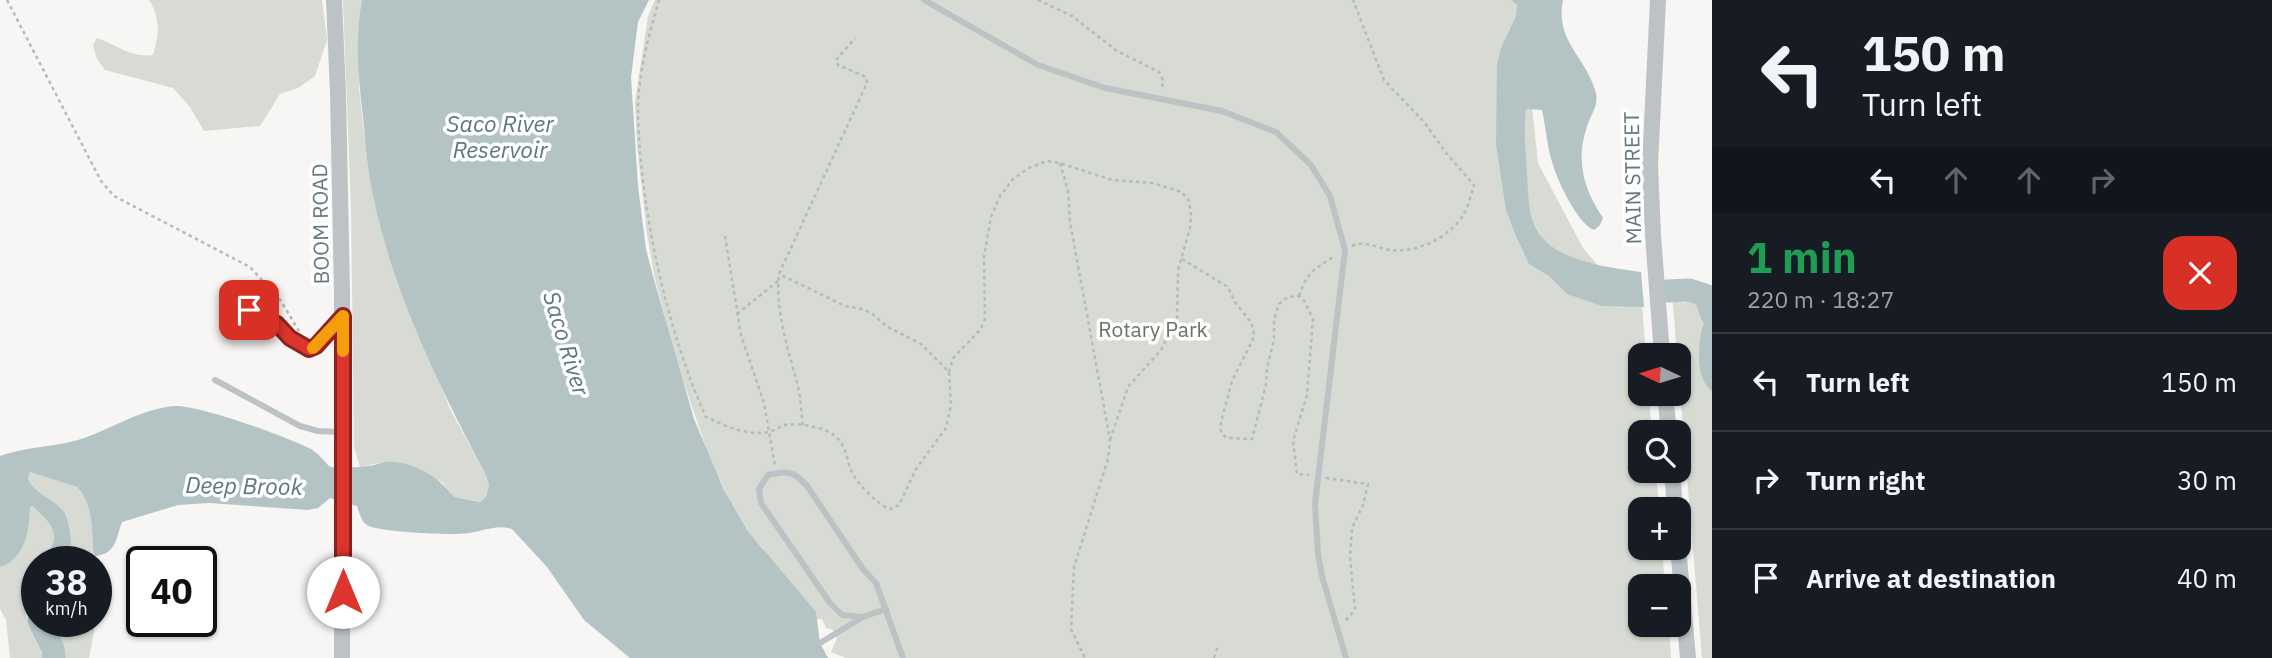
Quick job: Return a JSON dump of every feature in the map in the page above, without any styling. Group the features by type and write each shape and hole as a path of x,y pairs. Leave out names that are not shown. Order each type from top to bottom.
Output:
{"street":[{"name":"BOOM ROAD","path":"334,0 343,316 342,658"},
{"name":"MAIN STREET","path":"1658,0 1650,165 1661,343"},
{"path":"1679,560 1688,658"}],"lane":[{"path":"924,0 1038,65 1105,88 1222,111 1276,132 1311,165 1331,196 1345,250 1315,504 1318,554 1346,658"},
{"path":"249,310 277,324 290,338 309,349 316,346 343,316"},
{"path":"215,380 300,426 343,436"},
{"path":"863,617 842,614 830,603 761,503 759,489 768,475 784,470 797,475 807,486 863,569 876,583 903,658"},
{"path":"820,643 863,617 886,609"}],"path":[{"path":"7,0 101,181 114,196 250,267 281,301 309,349"},
{"path":"659,0 639,89 638,110 652,237 690,382 706,417 738,431 769,432 784,425 803,425 827,431 839,440 846,450 853,475 883,507 890,509 899,505 916,469 946,428 951,405 949,372 953,358 980,330 985,319 984,257 991,217 1000,196 1013,179 1027,169 1047,162 1060,163 1112,180 1152,183 1182,192 1189,201 1191,214 1178,270 1178,318 1161,350 1128,387 1074,566 1071,629 1085,658"},
{"path":"1038,0 1072,16 1117,51 1159,72 1164,80 1160,99"},
{"path":"1299,296 1306,277 1315,267 1360,243 1391,250 1420,248 1443,235 1462,216 1474,185 1424,123 1384,80 1353,0"},
{"path":"803,425 799,388 793,374 784,332 778,281 867,83 866,77 838,65 836,60 855,38"},
{"path":"1060,163 1068,191 1070,222 1110,440"},
{"path":"725,236 741,335 764,403 777,473"},
{"path":"1182,259 1228,287 1254,330 1253,339 1232,380 1221,422 1220,433 1227,438 1252,439 1255,434 1279,304 1288,297 1299,296"},
{"path":"779,274 845,306 863,309 874,315 886,326 921,344 949,372"},
{"path":"737,314 778,281"},
{"path":"1299,296 1313,319 1307,395 1293,441 1297,474 1368,484 1363,505 1352,528 1350,557 1355,610 1348,620 1336,628"},
{"path":"1214,658 1218,646"}],"green space":[{"path":"149,0 322,0 327,40 315,76 298,88 280,94 260,126 204,131 190,107 173,88 105,70 97,59 93,45 97,38 131,53 153,55 158,27 156,14"},
{"path":"343,0 362,0 359,88 369,175 411,313 451,411 486,475 489,485 486,497 481,502 454,497 442,482 398,463 383,462 360,467 354,447 351,210"},
{"name":"Rotary Park","path":"655,0 1534,0 1526,49 1538,163 1583,248 1617,288 1641,293 1645,343 1628,343 1628,406 1650,406 1651,420 1628,420 1628,483 1657,483 1658,497 1628,497 1628,560 1663,560 1664,574 1628,574 1628,637 1670,637 1671,658 846,658 831,652 837,638 833,630 826,628 822,619 817,619 779,582 763,548 747,531 730,502 708,453 679,369 654,275 637,146 635,102 648,16"},
{"path":"1672,294 1684,303 1688,296 1705,299 1712,369 1712,658 1702,658 1691,497 1689,497 1688,483 1691,483 1691,420 1682,420 1681,406 1691,406 1691,343 1676,343"},
{"path":"30,472 77,487 90,512 92,546 72,546 66,518 59,508 34,488 28,478"},
{"path":"30,507 51,525 54,538 51,546 22,546 29,525"},
{"path":"21,549 21,637 34,637 44,658 10,658 6,620 0,609 0,567 15,558"},
{"path":"59,637 93,637 89,658 65,658"}],"water":[{"name":"Saco River Reservoir","path":"362,0 649,0 638,22 631,77 638,186 646,249 653,276 694,419 724,490 747,530 816,612 820,643 828,658 630,658 584,620 547,567 512,529 496,528 449,534 385,530 367,525 357,506 330,498 318,508 308,510 209,503 178,505 122,522 112,548 93,546 91,518 86,501 77,487 30,472 28,478 35,489 64,512 72,546 51,546 54,538 51,525 32,506 27,534 20,551 15,558 0,567 0,456 78,440 137,415 174,406 202,410 283,437 311,449 330,467 363,467 394,462 424,471 440,482 454,497 480,502 486,497 489,485 486,475 449,404 416,329 401,291 377,213 368,167 359,73 358,29"},
{"path":"1511,0 1563,0 1563,27 1596,94 1582,147 1582,159 1590,195 1603,218 1600,225 1594,230 1575,211 1553,165 1542,110 1526,109 1528,192 1533,222 1540,235 1564,254 1612,268 1641,272 1644,307 1602,306 1567,294 1549,276 1529,264 1515,234 1506,210 1496,144 1497,64 1501,48 1516,16 1517,5"},
{"path":"1705,295 1712,296 1712,391 1703,379 1699,365 1701,333 1706,317"}],"waterway":[{"path":"1668,291 1689,290 1705,295 1712,315"},
{"name":"Deep Brook","path":"47,637 54,658"}],"slow traffic":[{"path":"313,348 343,316 343,351"}],"route":[{"path":"249,310 277,324 290,338 309,349 316,346 343,316 343,592"}],"water label":[{"name":"Saco River","path":"567,343"}]}
